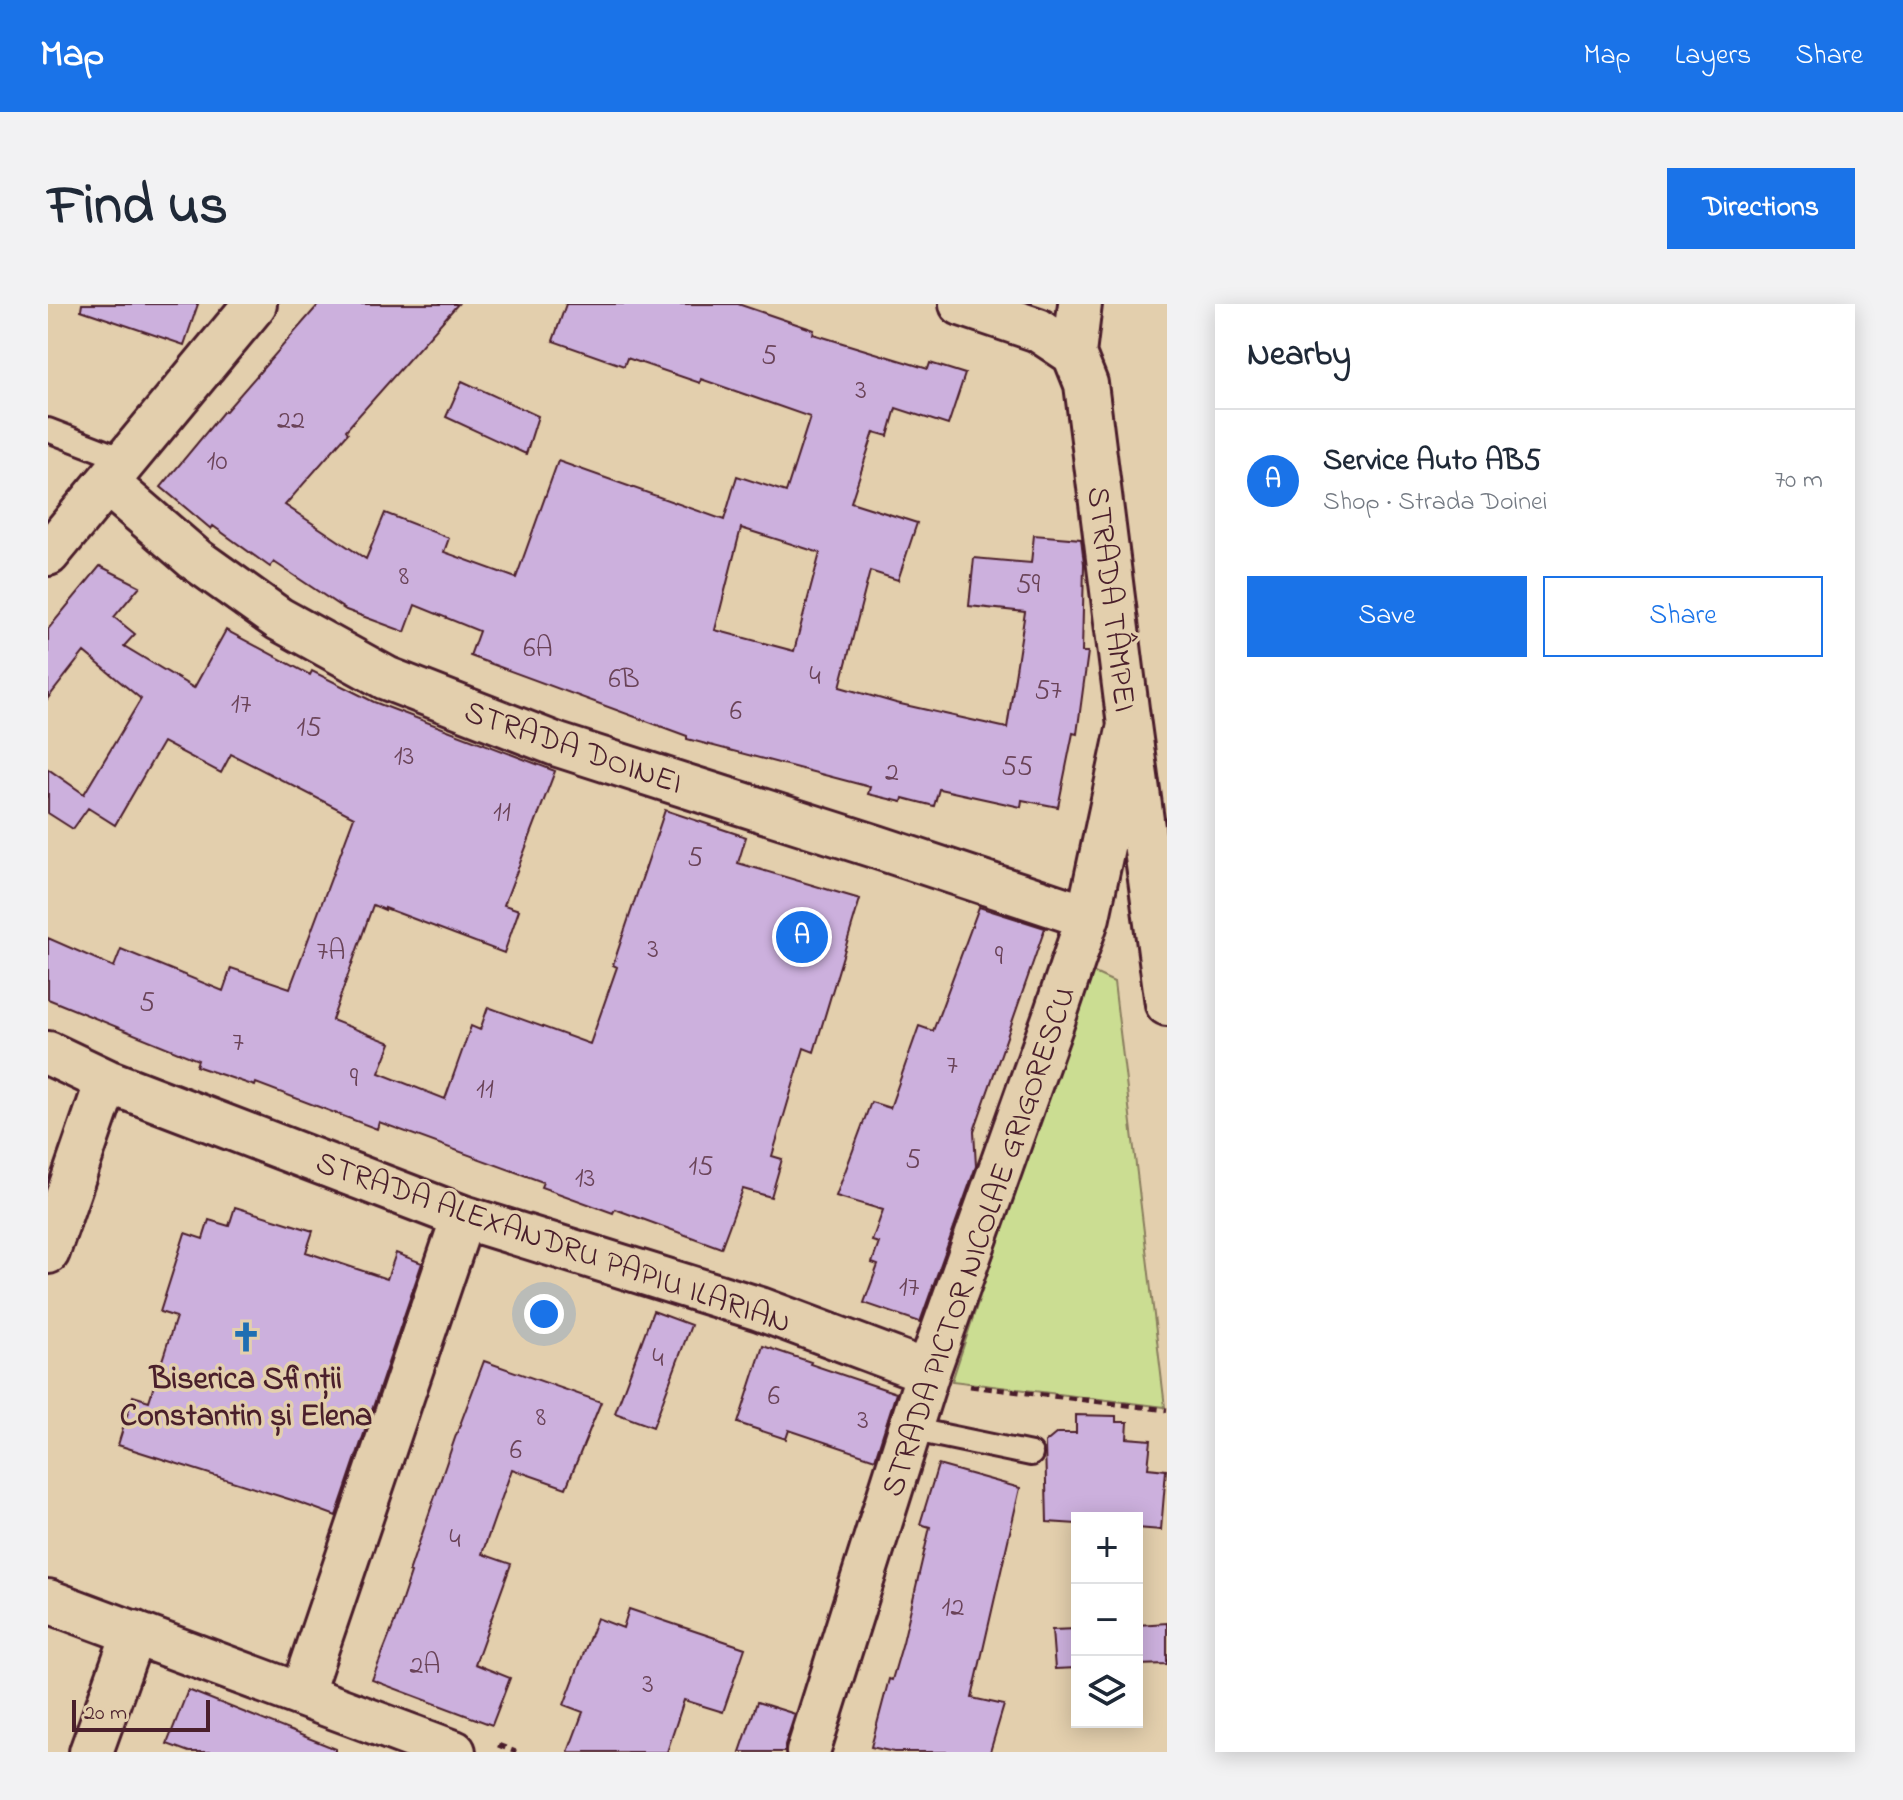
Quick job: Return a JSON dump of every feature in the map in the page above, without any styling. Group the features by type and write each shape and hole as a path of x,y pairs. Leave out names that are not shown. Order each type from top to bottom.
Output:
{"street":[{"path":"48,554 255,304"},
{"path":"961,304 1038,330 1080,369"},
{"name":"STRADA TÂMPEI","path":"1080,304 1080,369 1167,1004"},
{"name":"STRADA DOINEI","path":"117,471 195,559 279,619 386,678 558,745 1088,917"},
{"name":"STRADA PICTOR NICOLAE GRIGORESCU","path":"808,1752 928,1372 1088,917 1129,725"},
{"name":"STRADA ALEXANDRU PAPIU ILARIAN","path":"48,1053 107,1081 463,1217 760,1309 928,1372"},
{"path":"48,1252 107,1081"},
{"path":"301,1695 463,1217"},
{"path":"48,1601 454,1752"},
{"path":"91,1752 134,1632"}],"lane":[{"path":"48,430 117,471"},
{"path":"910,1429 1031,1454"}],"path":[{"path":"928,1372 948,1383 1167,1410"}],"green space":[{"path":"1088,970 1114,982 1165,1407 952,1381"}],"building":[{"path":"82,304 198,304 184,345 81,310"},
{"path":"319,304 458,304 346,430 348,433 285,505 366,559 385,513 449,538 444,552 516,578 558,461 724,520 737,476 786,492 810,417 701,379 700,383 627,358 624,366 553,341 566,304 738,304 814,330 813,334 928,369 930,363 965,374 948,425 896,408 888,436 874,432 851,502 917,523 898,580 870,571 840,687 1007,728 1025,612 969,606 974,558 1031,563 1034,535 1081,539 1084,564 1082,652 1088,652 1077,734 1073,733 1058,807 1022,800 1021,807 939,789 934,806 868,794 870,787 687,739 687,736 470,656 479,631 415,605 405,632 346,610 274,562 270,567 213,526 211,529 161,487","holes":["741,528 820,553 794,651 715,630"]},
{"path":"462,381 538,416 526,454 446,417"},
{"path":"100,566 140,586 114,617 135,634 124,646 194,688 226,630 310,675 312,671 374,702 555,771 504,905 519,910 504,953 373,905 332,1020 391,1043 379,1073 445,1099 471,1026 480,1030 488,1007 590,1044 665,810 746,837 738,863 860,899 814,1052 804,1048 772,1156 782,1159 771,1197 743,1189 721,1248 615,1209 613,1213 541,1187 543,1182 379,1122 377,1129 256,1083 255,1086 196,1066 198,1060 48,999 48,938 114,967 121,949 223,991 231,968 290,988 354,817 231,754 221,773 163,742 115,825 88,808 73,829 48,813 48,769 84,794 141,699 84,652 48,698 48,629"},
{"path":"979,907 1045,928 974,1131 976,1166 920,1322 864,1303 878,1265 872,1263 879,1243 872,1241 883,1210 836,1196 871,1102 890,1108 919,1026 933,1031"},
{"name":"Biserica Sfinții Constantin și Elena","path":"235,1207 313,1231 306,1252 387,1279 396,1253 422,1263 336,1516 118,1445 133,1396 149,1401 176,1317 160,1312 185,1233 203,1239 209,1220 229,1226"},
{"path":"653,1311 691,1325 653,1427 615,1413"},
{"path":"763,1346 896,1393 875,1459 789,1430 786,1439 738,1423"},
{"path":"484,1361 601,1402 566,1488 512,1469 482,1554 511,1564 475,1664 510,1678 492,1725 372,1680"},
{"path":"1076,1415 1116,1416 1116,1422 1128,1422 1127,1438 1151,1440 1148,1468 1166,1470 1161,1530 1143,1528 1143,1512 1071,1512 1071,1524 1047,1522 1045,1443 1057,1433 1076,1433"},
{"path":"938,1465 1020,1488 972,1698 1004,1705 990,1752 894,1752 871,1747 889,1679 892,1680 903,1642 930,1527 920,1524"},
{"path":"629,1609 745,1648 723,1712 684,1700 667,1752 568,1752 583,1712 564,1705 597,1618 623,1628"},
{"path":"1167,1623 1167,1664 1143,1665 1143,1625"},
{"path":"1071,1629 1071,1668 1055,1669 1052,1630"},
{"path":"188,1690 336,1749 336,1752 189,1752 167,1744"},
{"path":"757,1702 795,1714 785,1752 740,1752"}],"place":[{"name":"Service Auto AB5","path":"802,937"},
{"name":"Biserica Sfinții Constantin și Elena","path":"246,1337"}]}
